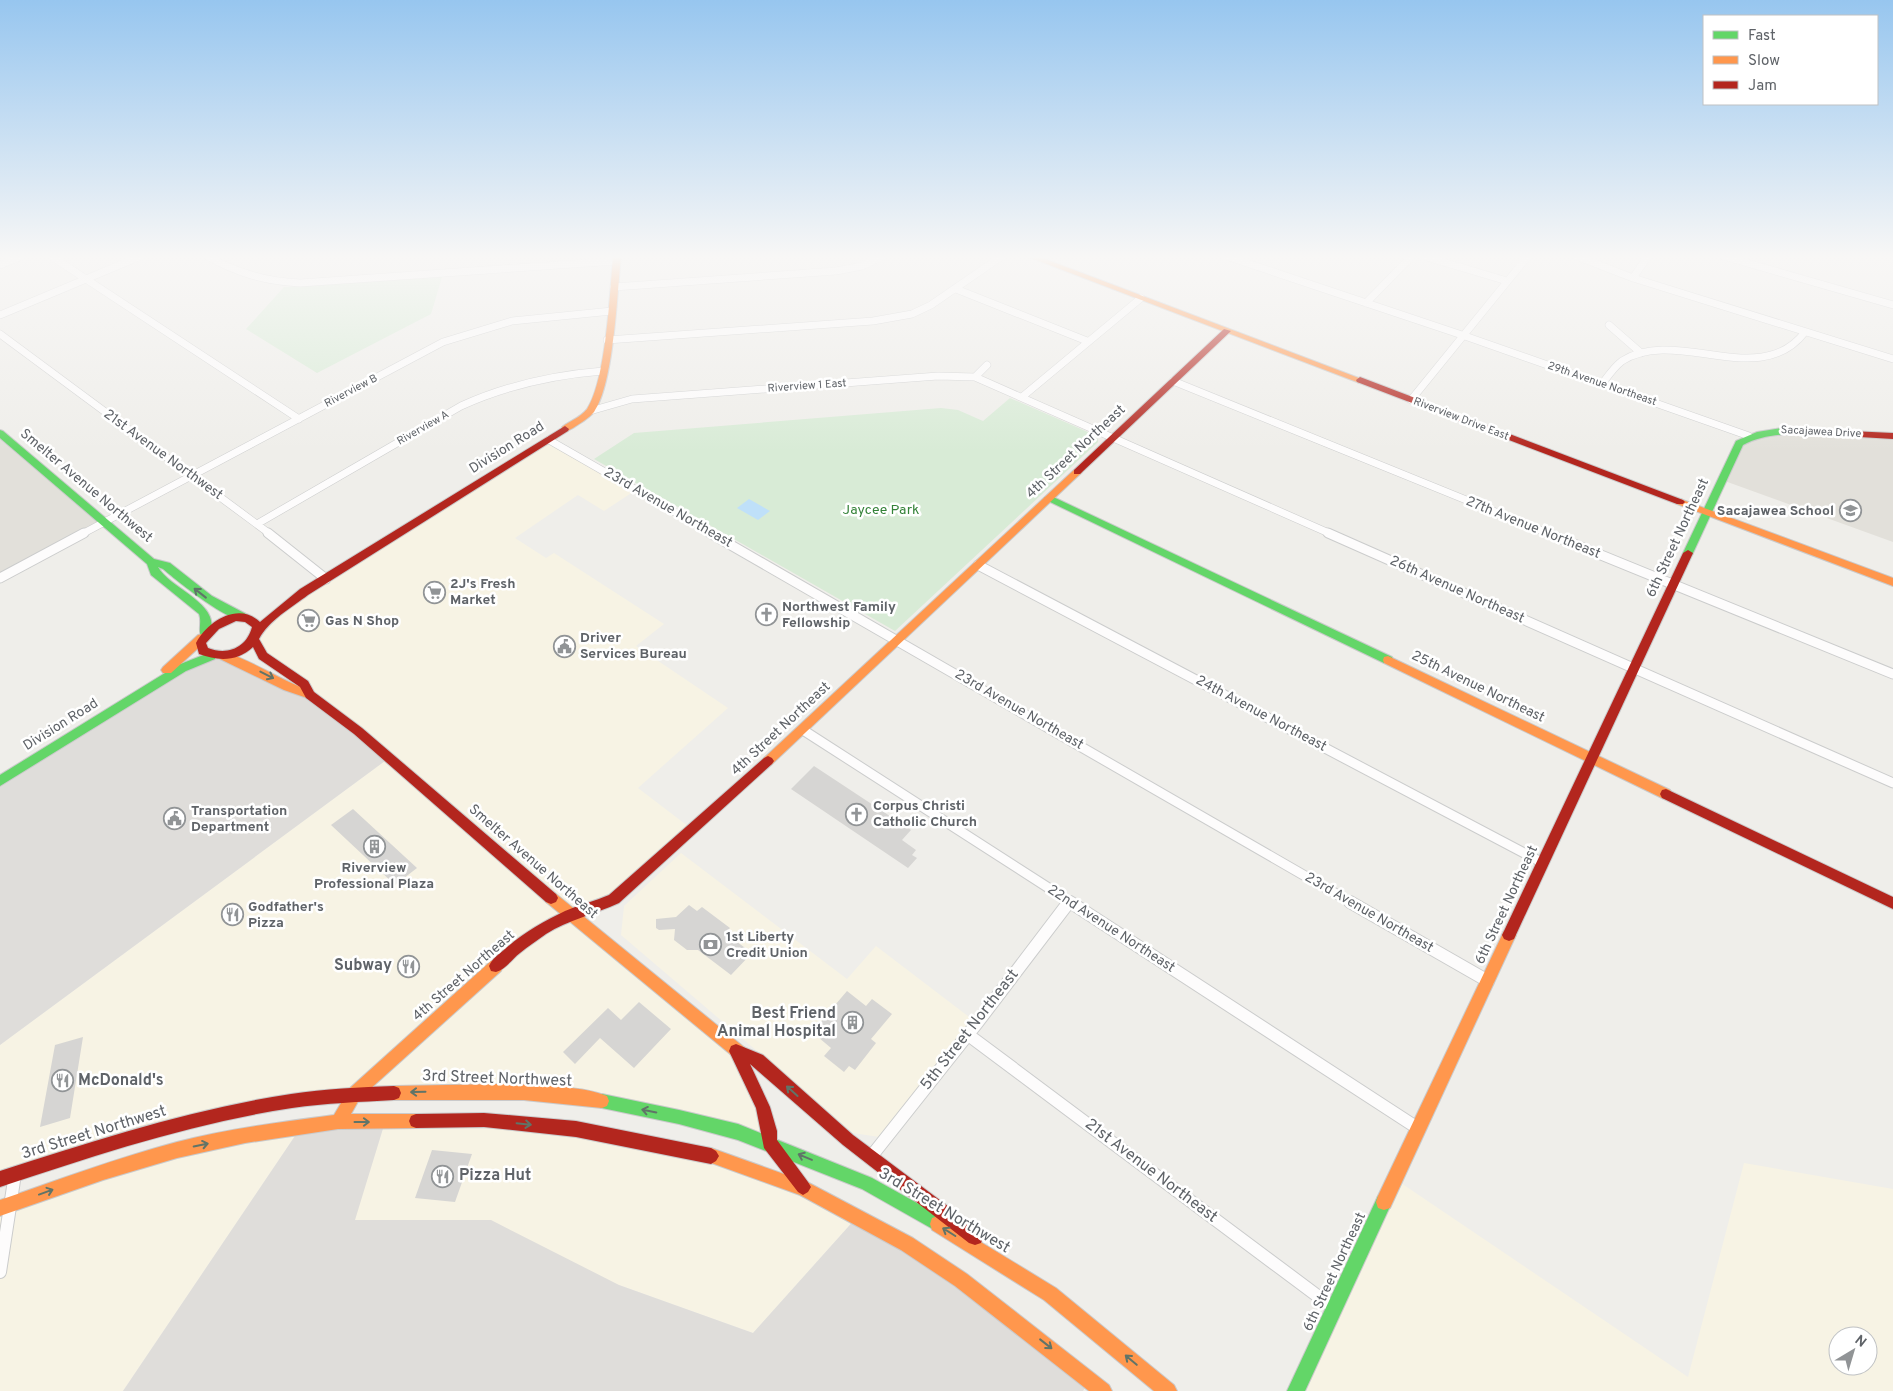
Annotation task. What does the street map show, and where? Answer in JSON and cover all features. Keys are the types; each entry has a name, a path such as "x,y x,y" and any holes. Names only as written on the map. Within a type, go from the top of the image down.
{"main road":[{"path":"590,411 597,401 611,321"},
{"name":"Riverview Drive East","path":"1201,321 1893,582"},
{"name":"4th Street Northeast","path":"338,1122 354,1093 516,948 570,915 592,909 614,898 629,887 803,730 1227,331"},
{"name":"Division Road","path":"224,656 244,648 276,613 304,592 549,440 590,411"},
{"name":"Sacajawea Drive","path":"1749,436 1765,431 1799,430 1893,436"},
{"name":"Smelter Avenue Northwest","path":"0,433 152,562 166,566 208,599 245,617"},
{"name":"6th Street Northeast","path":"1296,1391 1739,443 1749,436"},
{"name":"25th Avenue Northeast","path":"1049,498 1893,903"},
{"name":"Smelter Avenue Northwest","path":"152,562 155,572 203,612 207,621 201,647 203,651 211,656"},
{"name":"Division Road","path":"112,711 120,702 172,666 222,622 269,610 304,592"},
{"name":"Smelter Avenue Northeast","path":"245,617 256,622 256,635 263,656 304,684 310,695"},
{"path":"211,656 224,656"},
{"name":"Division Road","path":"0,781 182,668 211,656"},
{"name":"Smelter Avenue Northeast","path":"224,656 243,662 297,692 310,695 358,731 570,915 736,1051 758,1060 870,1158 1050,1294 1168,1391"},
{"name":"Smelter Avenue Northeast","path":"736,1051 762,1102 770,1127 769,1143"},
{"name":"3rd Street Northwest","path":"0,1179 108,1143 199,1119 292,1099 354,1093 478,1092 525,1093 585,1098 679,1117 738,1132 867,1183 903,1203 1050,1294"},
{"path":"5,1207 103,1172 177,1150 245,1135 338,1122 484,1120 576,1129 713,1156 804,1188 907,1244 961,1280 1104,1391"},
{"path":"769,1143 804,1188"}],"street":[{"path":"149,321 299,419"},
{"name":"Riverview B","path":"0,578 443,342 484,328 520,321"},
{"path":"608,340 873,321"},
{"path":"1036,321 1087,341"},
{"path":"1022,397 1112,321"},
{"name":"29th Avenue Northeast","path":"1420,321 1749,436"},
{"path":"1410,400 1474,321"},
{"path":"1770,321 1893,359"},
{"path":"1609,325 1641,353"},
{"path":"1602,384 1616,366 1641,353 1663,351 1753,357 1782,352 1794,345 1805,332"},
{"name":"21st Avenue Northwest","path":"0,334 257,524 326,578"},
{"path":"975,378 987,365"},
{"name":"Riverview A","path":"257,524 461,406 486,394 539,378 603,371"},
{"name":"Riverview 1 East","path":"590,411 632,399 938,376 975,378 1022,397"},
{"name":"27th Avenue Northeast","path":"1173,381 1893,674"},
{"name":"26th Avenue Northeast","path":"1022,397 1893,783"},
{"name":"23rd Avenue Northeast","path":"549,440 1488,982"},
{"name":"24th Avenue Northeast","path":"978,565 1543,863"},
{"name":"22nd Avenue Northeast","path":"803,730 1419,1129"},
{"name":"5th Street Northeast","path":"870,1158 968,1034 1069,901"},
{"name":"21st Avenue Northeast","path":"968,1034 1335,1309"},
{"path":"0,1272 5,1207 15,1174"}],"shaded area":[{"name":"Sacajawea School","path":"1765,431 1893,437 1893,542 1722,480 1739,443"},
{"path":"0,433 106,521 0,578"},
{"path":"549,440 636,490 604,511 578,495 515,538 546,558 554,553 664,624 636,646 728,708 638,788 693,830 629,887 571,915 736,1051 769,1143 585,1098 292,1099 0,1179 0,1045 389,758 276,666 254,640 276,613"},
{"path":"224,656 297,692 389,758 0,1045 0,781 165,678"},
{"path":"681,853 847,979 876,946 977,1023 886,1138 853,1133 621,935 624,906"},
{"path":"484,1120 713,1156 857,1217 753,1333 619,1285 354,1220 385,1122"},
{"path":"385,1122 355,1220 491,1220 619,1285 753,1333 857,1217 1090,1379 1083,1391 123,1391 301,1127"},
{"path":"301,1127 123,1391 0,1391 0,1208 111,1170"},
{"path":"1744,1163 1893,1189 1893,1391 1296,1391 1395,1179 1688,1377"}],"green space":[{"path":"253,321 418,321 317,373 246,329"},
{"name":"Jaycee Park","path":"1010,398 1097,436 1098,442 895,631 594,459 634,433 941,408 958,410 983,421"}],"water":[{"path":"749,499 770,511 758,520 737,508"}],"building":[{"name":"Corpus Christi Catholic Church","path":"814,766 911,830 902,840 916,850 912,855 917,858 908,868 791,789"},
{"name":"Riverview Professional Plaza","path":"353,809 417,868 395,885 331,825"},
{"name":"1st Liberty Credit Union","path":"689,905 697,911 702,907 730,928 725,933 752,953 731,975 698,950 687,950 674,940 675,929 659,930 656,928 656,919 676,917"},
{"name":"Best Friend Animal Hospital","path":"847,991 866,1006 872,999 892,1014 871,1039 876,1043 855,1070 849,1066 844,1072 824,1056 831,1048 812,1032"},
{"path":"639,1002 671,1029 634,1068 600,1038 575,1064 563,1052 608,1008 621,1020"},
{"name":"McDonald's","path":"83,1037 70,1118 40,1127 55,1045"},
{"name":"Pizza Hut","path":"432,1150 472,1154 455,1202 415,1198"}],"traffic: fast":[{"path":"1688,553 1739,443 1760,434 1771,432 1829,433"},
{"path":"0,433 151,562 166,566 208,599 242,617"},
{"path":"1049,498 1388,660"},
{"path":"151,562 155,572 203,612 207,621 205,633"},
{"path":"0,781 182,668 211,656"},
{"path":"602,1101 679,1117 738,1132 867,1183 938,1224"},
{"path":"1296,1391 1384,1202"}],"traffic: slow":[{"path":"565,429 588,414 596,400 601,383 611,321"},
{"path":"1203,321 1360,380"},
{"path":"768,761 1077,472"},
{"path":"1680,502 1893,582"},
{"path":"167,670 202,638"},
{"path":"224,656 299,692 310,695"},
{"path":"1388,660 1666,794"},
{"path":"551,898 740,1053"},
{"path":"1384,1202 1509,935"},
{"path":"338,1122 355,1093 496,966"},
{"path":"394,1093 524,1092 602,1101"},
{"path":"0,1208 103,1172 177,1150 245,1135 338,1122 416,1121"},
{"path":"711,1156 804,1188 907,1244 961,1280 1103,1391"},
{"path":"938,1224 1050,1294 1168,1391"}],"traffic: jam":[{"path":"1077,472 1227,331"},
{"path":"1360,380 1680,502"},
{"path":"258,630 276,613 304,592 565,429"},
{"path":"1829,433 1893,436"},
{"path":"1509,935 1688,553"},
{"path":"235,617 248,618 258,626 256,635 251,642 245,648 229,655 212,654 203,651 201,643 207,633 219,623 235,617"},
{"path":"254,640 263,656 304,684 310,695 358,731 551,898"},
{"path":"496,966 516,948 543,929 570,915 592,909 614,899 768,761"},
{"path":"1666,794 1893,903"},
{"path":"736,1051 763,1107 769,1131 769,1143 803,1187"},
{"path":"740,1053 758,1060 848,1140 975,1237"},
{"path":"0,1179 145,1133 243,1109 343,1095 394,1093"},
{"path":"416,1121 484,1120 576,1129 711,1156"}],"place":[{"name":"Sacajawea School","path":"1850,511"},
{"name":"2J's Fresh Market","path":"434,592"},
{"name":"Northwest Family Fellowship","path":"766,615"},
{"name":"Gas N Shop","path":"309,621"},
{"name":"Driver Services Bureau","path":"564,646"},
{"name":"Corpus Christi Catholic Church","path":"857,814"},
{"name":"Transportation Department","path":"175,819"},
{"name":"Riverview Professional Plaza","path":"374,846"},
{"name":"Godfather's Pizza","path":"232,915"},
{"name":"1st Liberty Credit Union","path":"710,945"},
{"name":"Subway","path":"408,966"},
{"name":"Best Friend Animal Hospital","path":"852,1023"},
{"name":"McDonald's","path":"62,1081"},
{"name":"Pizza Hut","path":"443,1176"}]}
